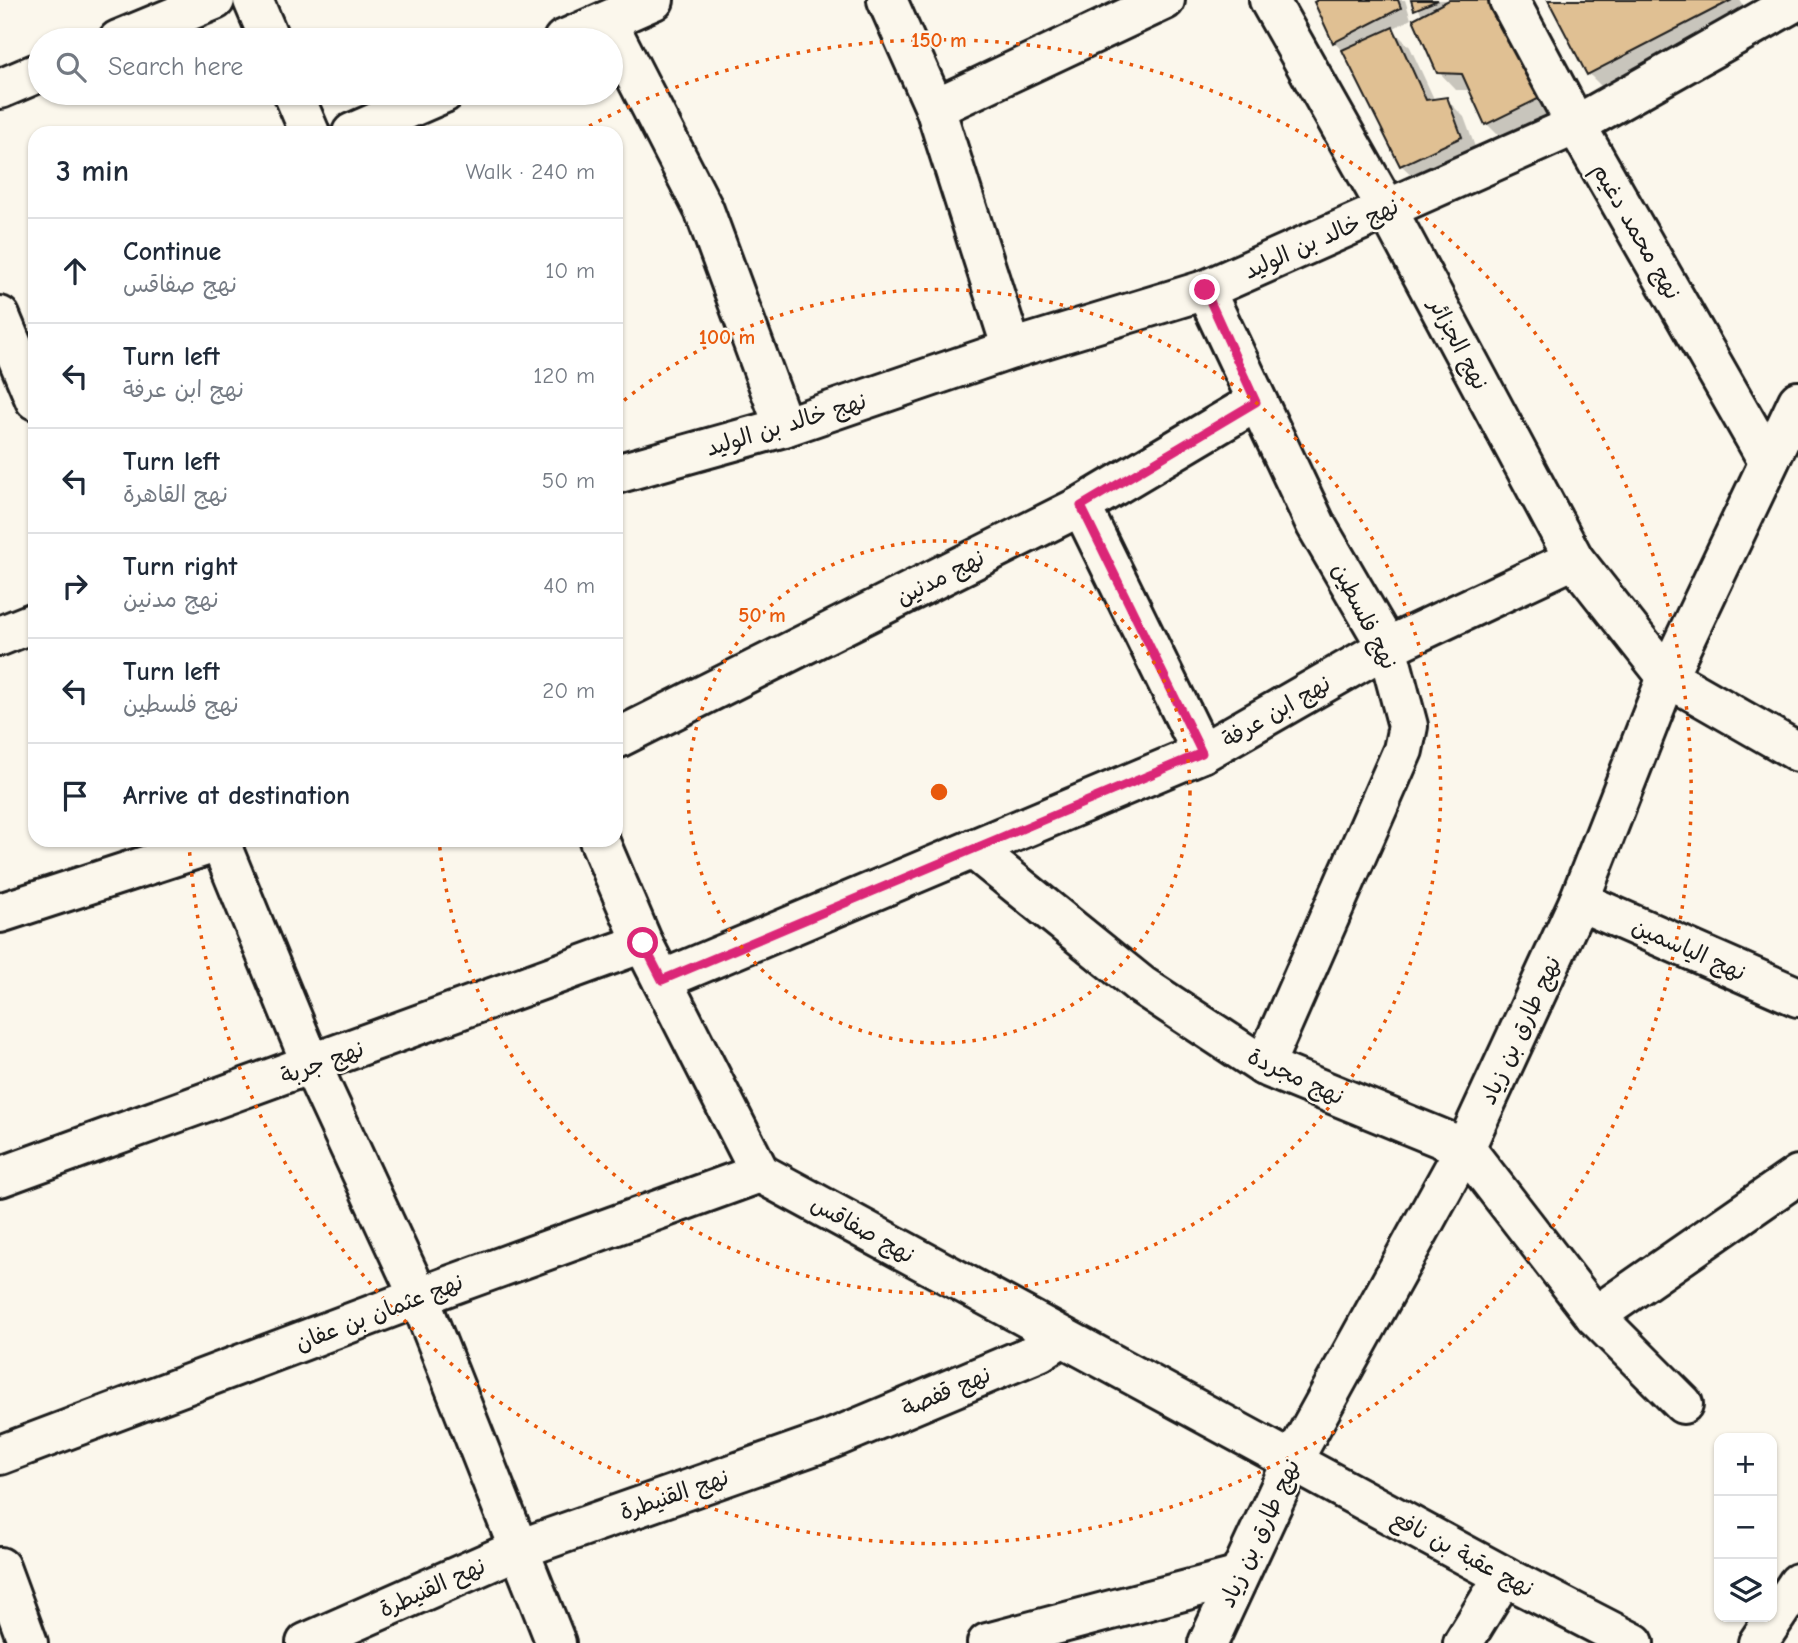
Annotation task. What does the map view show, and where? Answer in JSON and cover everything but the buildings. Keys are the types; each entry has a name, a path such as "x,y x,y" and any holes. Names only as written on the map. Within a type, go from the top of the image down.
{"street":[{"path":"147,28 215,0"},
{"path":"253,0 265,28"},
{"path":"591,28 654,0"},
{"path":"887,0 935,108 1012,349"},
{"path":"935,108 1165,0"},
{"name":"نهج الجزائر","path":"1269,0 1387,209 1574,559 1667,677"},
{"name":"نهج محمد دغيم","path":"1509,0 1576,125 1768,461"},
{"name":"نهج خالد بن الوليد","path":"623,472 784,427 1012,349 1205,290 1576,125 1798,0"},
{"path":"607,21 611,28"},
{"path":"623,52 704,210 784,427"},
{"path":"0,89 28,77"},
{"path":"298,105 307,126"},
{"path":"368,126 416,105"},
{"name":"نهج فلسطين","path":"1205,290 1316,525 1387,647 1408,726 1403,750 1264,1066"},
{"path":"0,316 28,382"},
{"name":"نهج طارق بن زياد","path":"1208,1643 1236,1577 1293,1460 1465,1148 1579,901 1667,677 1798,401"},
{"name":"نهج مدنين","path":"623,735 1081,506 1256,402"},
{"path":"1081,506 1202,753"},
{"name":"نهج ابن عرفة","path":"662,980 1202,753 1387,647 1574,559"},
{"path":"0,636 28,625"},
{"path":"1667,677 1798,752"},
{"path":"0,913 203,847"},
{"path":"223,847 312,1066 419,1297 556,1643"},
{"path":"602,847 643,943 760,1174"},
{"name":"نهج مجردة","path":"973,849 1141,985 1264,1066 1465,1148"},
{"name":"نهج الياسمين","path":"1579,901 1798,997"},
{"name":"نهج جربة","path":"0,1177 312,1066 643,943"},
{"path":"1465,1148 1595,1316 1683,1404"},
{"name":"نهج عثمان بن عفان","path":"0,1455 419,1297 760,1174"},
{"name":"نهج صفاقس","path":"760,1174 1293,1460"},
{"path":"1595,1316 1798,1175"},
{"name":"نهج قفصة","path":"829,1440 1040,1352 1062,1337"},
{"name":"نهج القنيطرة","path":"519,1549 829,1440"},
{"name":"نهج عقبة بن نافع","path":"1293,1460 1504,1576 1634,1643"},
{"name":"نهح القنيطرة","path":"306,1643 519,1549"},
{"path":"0,1567 28,1643"},
{"path":"1463,1643 1504,1576"},
{"path":"987,1643 1236,1577"},
{"path":"1758,1643 1798,1583"}],"route":[{"path":"643,943 662,980 1202,753 1081,506 1256,402 1205,290"}]}
